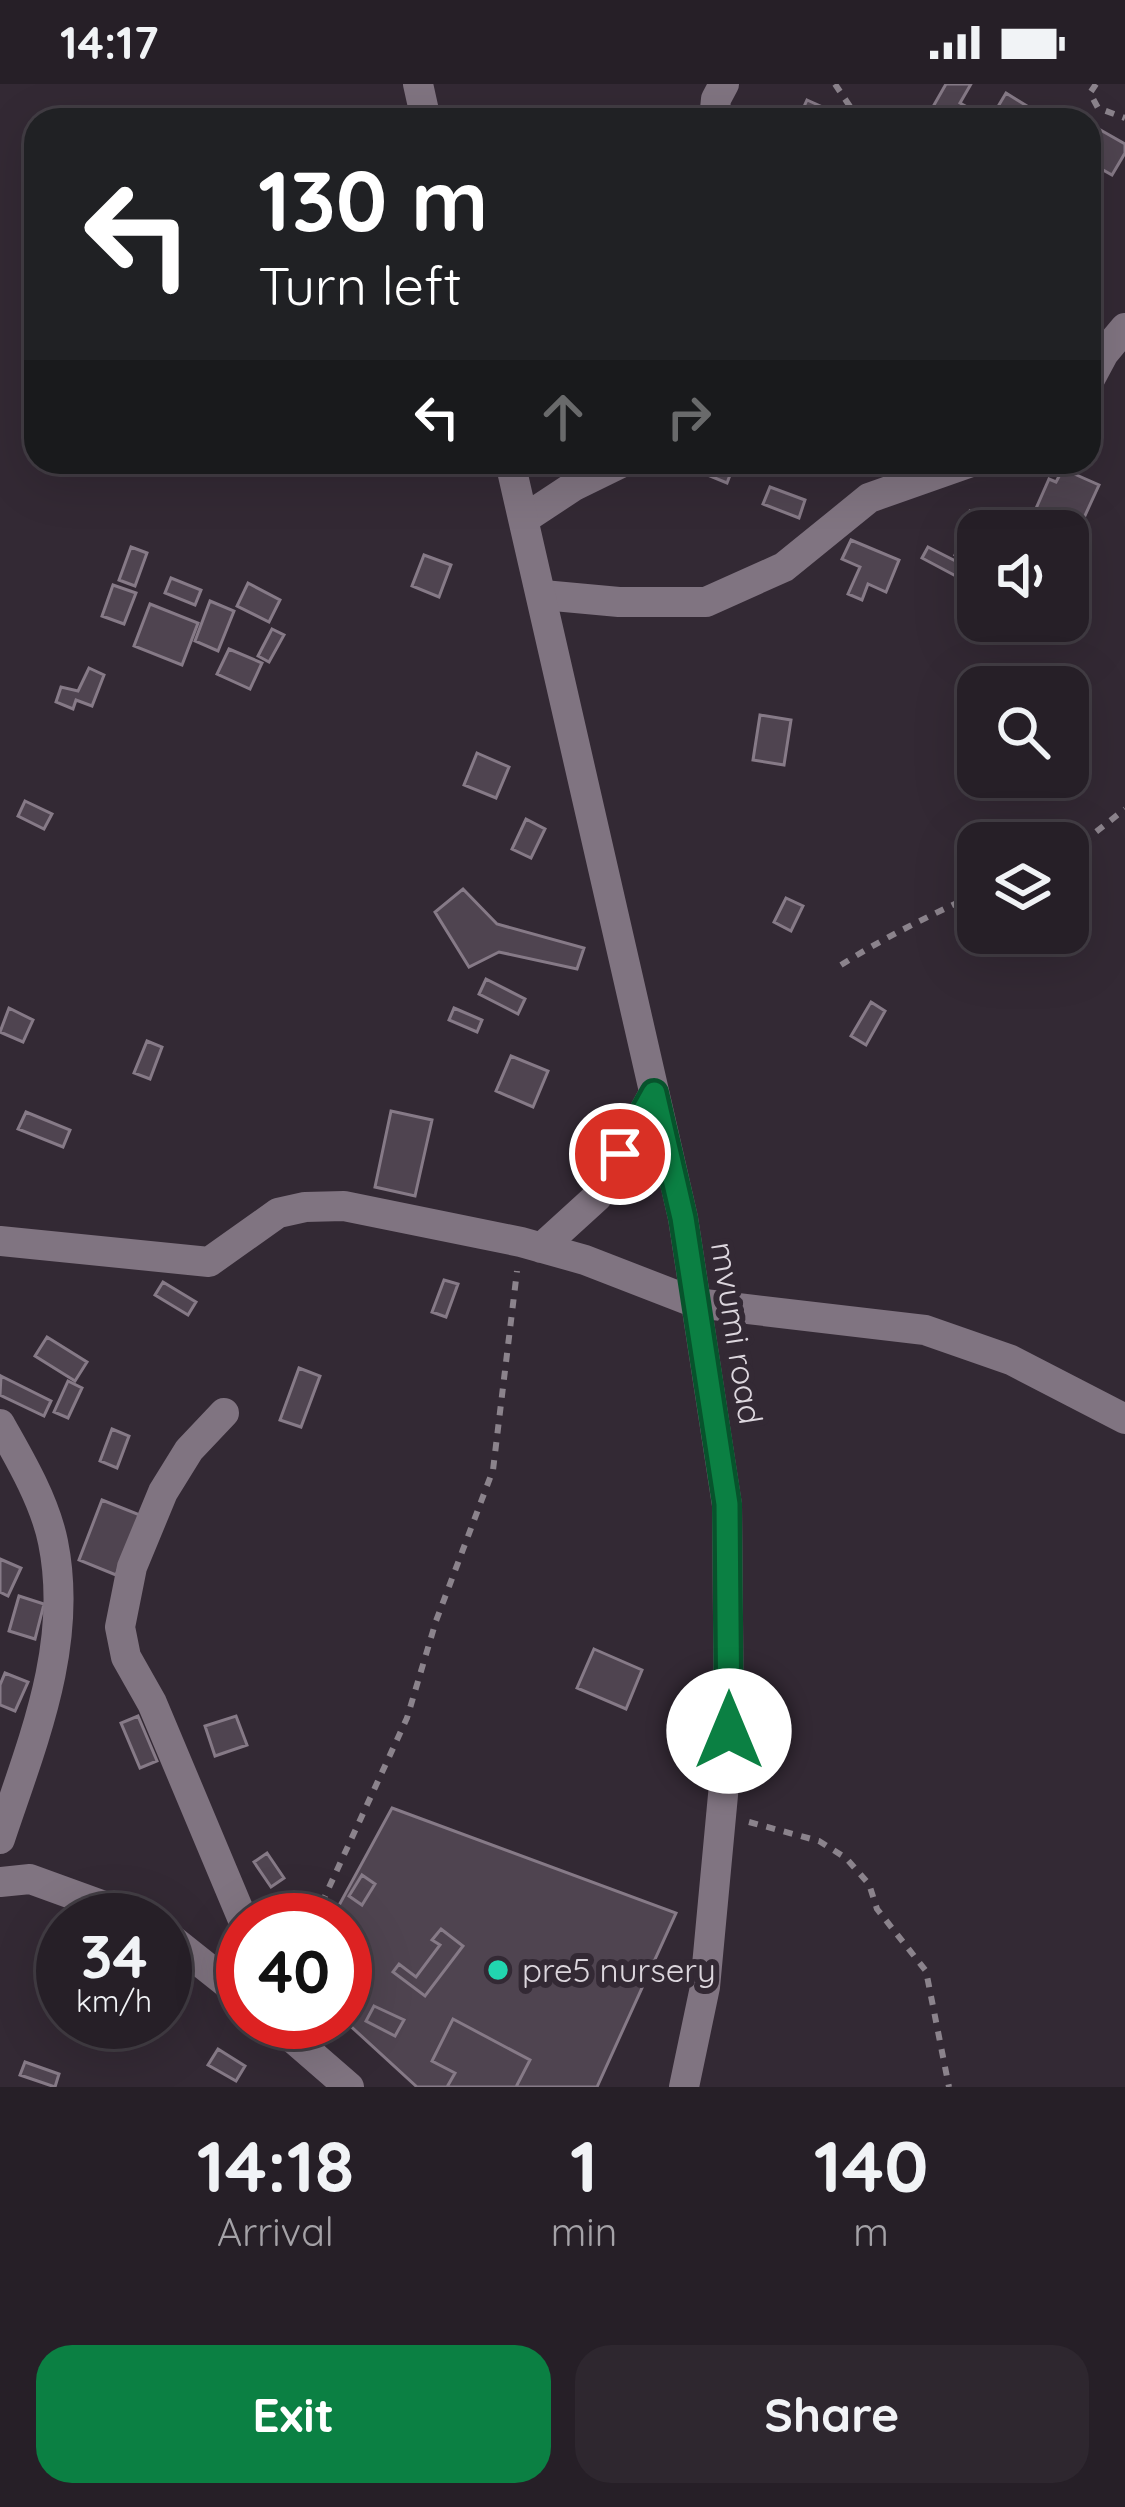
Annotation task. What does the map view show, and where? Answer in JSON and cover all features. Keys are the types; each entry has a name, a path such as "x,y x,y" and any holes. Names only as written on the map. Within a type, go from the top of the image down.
{"street":[{"path":"1101,359 1125,328"},
{"name":"mvumi road","path":"513,474 683,1218 727,1504 729,1731 704,1987 684,2087"},
{"path":"524,519 598,474"},
{"path":"543,596 706,602 784,567 869,499 938,474"},
{"path":"531,1245 597,1197 654,1093"},
{"path":"0,1241 209,1262 278,1213 344,1206 585,1260 696,1304 925,1330 1011,1360 1125,1419"},
{"path":"224,1413 189,1450 163,1492 132,1567 120,1627 126,1657 152,1703 232,1893"},
{"path":"0,1424 48,1522 54,1545 58,1636 51,1683 0,1839"},
{"path":"0,1882 30,1879 69,1893"},
{"path":"192,1955 216,1975"},
{"path":"312,2049 349,2087"}],"path":[{"path":"1089,837 1125,809"},
{"path":"841,964 893,932 957,904"},
{"path":"326,1893 407,1718 436,1622 494,1470 531,1245"},
{"path":"722,1816 819,1841 846,1858 869,1884 877,1910 926,1971 949,2087"}],"building":[{"path":"946,84 971,84 960,103 969,108 932,108"},
{"path":"1006,93 1027,106 1026,108 997,108"},
{"path":"1101,130 1125,144 1112,175 1101,169"},
{"path":"705,474 730,474 727,483"},
{"path":"1060,474 1074,474 1099,485 1088,510 1035,510 1049,479 1056,482"},
{"path":"770,487 805,500 799,518 763,504"},
{"path":"851,540 899,560 886,592 868,584 862,600 848,594 860,567 842,559"},
{"path":"131,547 147,553 135,586 119,580"},
{"path":"928,547 957,562 957,577 922,558"},
{"path":"424,555 451,565 439,597 412,586"},
{"path":"171,578 201,590 195,605 165,593"},
{"path":"248,583 280,600 269,622 237,606"},
{"path":"113,585 136,593 124,624 102,616"},
{"path":"210,601 234,611 218,651 195,641"},
{"path":"150,604 198,623 182,665 134,646"},
{"path":"272,629 284,635 269,662 258,656"},
{"path":"229,649 262,663 250,689 217,674"},
{"path":"89,668 104,675 92,706 76,700 73,709 56,702 61,687 78,691"},
{"path":"760,715 791,720 784,765 753,760"},
{"path":"477,753 509,767 496,798 464,785"},
{"path":"25,801 52,814 44,829 18,816"},
{"path":"526,819 545,829 531,858 512,849"},
{"path":"463,889 497,924 584,948 577,969 499,952 469,967 435,912"},
{"path":"786,898 803,906 791,931 774,922"},
{"path":"486,979 525,999 518,1014 479,994"},
{"path":"871,1002 885,1011 866,1045 851,1036"},
{"path":"9,1008 33,1020 23,1042 0,1032"},
{"path":"454,1008 482,1020 477,1032 449,1020"},
{"path":"147,1041 162,1047 150,1079 134,1073"},
{"path":"511,1056 548,1071 533,1107 496,1091"},
{"path":"391,1111 432,1120 415,1196 375,1187"},
{"path":"26,1112 70,1130 63,1147 18,1129"},
{"path":"444,1280 458,1284 446,1317 432,1312"},
{"path":"163,1282 196,1302 188,1315 155,1295"},
{"path":"47,1337 87,1362 75,1381 35,1356"},
{"path":"299,1368 320,1376 301,1427 280,1420"},
{"path":"1,1376 51,1401 44,1416 0,1395"},
{"path":"68,1381 82,1388 68,1418 54,1412"},
{"path":"112,1429 129,1436 117,1468 100,1461"},
{"path":"102,1500 140,1515 116,1575 79,1560"},
{"path":"0,1559 21,1568 8,1596 0,1592"},
{"path":"19,1596 44,1604 35,1639 9,1631"},
{"path":"594,1649 642,1670 626,1709 577,1688"},
{"path":"5,1673 28,1682 15,1711 0,1705"},
{"path":"138,1716 157,1761 140,1768 121,1723"},
{"path":"236,1716 247,1745 215,1756 205,1726"},
{"name":"pre5 nursery","path":"392,1808 676,1913 597,2087 417,2087 372,2046 372,1893 346,1893"},
{"path":"267,1853 284,1878 271,1887 254,1862"},
{"path":"362,1875 375,1884 369,1893 351,1893"},
{"path":"441,1929 463,1946 425,1996 393,1972 399,1964 416,1977 440,1945 432,1940"},
{"path":"374,2006 404,2020 395,2036 372,2024"},
{"path":"453,2019 530,2060 516,2087 447,2087 455,2073 432,2061"},
{"path":"218,2049 245,2066 236,2081 208,2065"},
{"path":"25,2062 59,2074 55,2087 20,2075"}],"place":[{"name":"pre5 nursery","path":"498,1970"}],"route":[{"path":"620,1154 654,1093 683,1218 727,1504 729,1731"}]}
